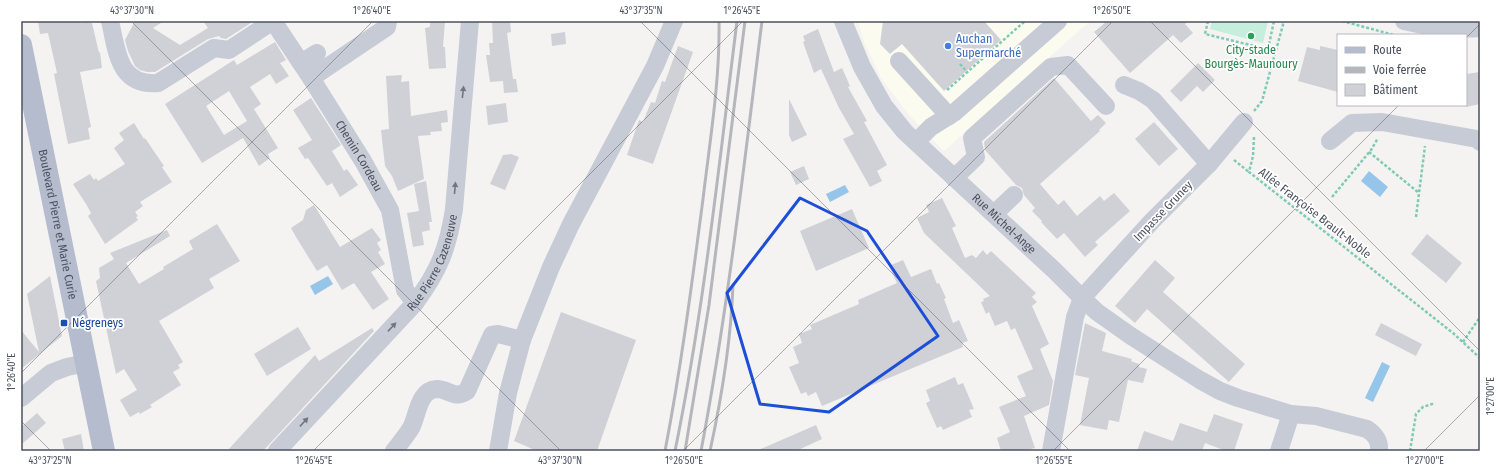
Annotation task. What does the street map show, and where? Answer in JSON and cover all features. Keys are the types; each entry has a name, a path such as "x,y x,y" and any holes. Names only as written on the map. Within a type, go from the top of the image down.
{"main road":[{"name":"Boulevard Pierre et Marie Curie","path":"21,45 104,451"}],"street":[{"path":"110,21 119,57 124,69 135,80 150,84 158,83 214,48 229,50 273,21"},
{"name":"Chemin Cordeau","path":"273,21 363,161 390,210 405,290 415,303"},
{"path":"306,71 386,27 388,21"},
{"name":"Rue Pierre Cazeneuve","path":"277,451 415,303 429,283 440,262 451,228 470,21"},
{"path":"498,451 508,393 522,340 551,267 570,224 655,66 674,21"},
{"name":"Rue Michel-Ange","path":"843,21 862,67 884,106 905,132 1056,271 1097,312 1131,336 1200,380 1238,398 1291,414 1316,416 1367,429 1374,434 1380,443 1379,451"},
{"path":"916,142 931,127 955,112 1058,21"},
{"path":"1404,21 1414,24 1480,28"},
{"path":"306,71 317,53"},
{"path":"899,61 949,116"},
{"path":"954,178 976,156 972,138 1051,67 1068,65 1106,106"},
{"path":"1124,85 1139,91 1153,100 1209,164"},
{"name":"Impasse Gruney","path":"1082,298 1152,221 1209,164 1244,122"},
{"path":"1330,141 1352,123 1382,122 1477,139 1480,142"},
{"path":"994,214 1014,195"},
{"path":"1051,451 1075,317 1082,298"},
{"path":"394,451 411,427 420,401 429,392 439,389 460,394 467,391 492,335 498,334 522,340"},
{"path":"21,398 51,373 67,367 86,363"},
{"path":"1279,451 1291,414"}],"path":[{"path":"935,100 1025,21"},
{"path":"1208,21 1205,34 1275,51"},
{"path":"1268,49 1274,21"},
{"path":"1244,122 1262,101 1284,21"},
{"path":"1342,21 1390,34"},
{"name":"Allée Françoise Brault-Noble","path":"1244,122 1254,137 1253,156 1249,172 1480,358"},
{"path":"1332,197 1369,152 1378,138 1382,122"},
{"path":"1416,217 1427,130"},
{"path":"1369,152 1419,193"},
{"path":"1462,342 1480,317"},
{"path":"1410,451 1416,414 1423,407 1435,403"}],"highlighted area":[{"path":"800,198 867,231 938,336 829,412 760,404 727,293"}],"shaded area":[{"path":"858,21 1090,21 944,151 910,116 881,78 864,42"}],"green space":[{"name":"City-stade Bourgès-Maunoury","path":"1212,21 1268,21 1263,43 1210,29"}],"water":[{"path":"1369,171 1388,187 1380,197 1361,181"},
{"path":"845,185 849,192 830,202 826,194"},
{"path":"328,276 333,284 315,295 310,286"},
{"path":"1382,362 1390,366 1373,402 1365,398"}],"building":[{"path":"38,21 79,21 80,23 89,21 92,23 99,53 100,52 102,68 80,72 91,127 88,128 90,139 68,144 54,74 57,73 48,33 40,34"},
{"path":"135,21 164,21 153,28 180,45 208,28 203,21 254,21 226,39 219,36 208,39 155,72 147,72 140,70 135,66 125,40"},
{"path":"430,21 445,21 443,47 445,47 446,68 429,69 425,28 430,27"},
{"path":"492,21 510,21 511,32 507,33 513,79 516,79 518,92 504,93 503,81 490,82 486,55 490,55 489,43 493,43"},
{"path":"883,21 984,21 1001,40 944,91 902,44 890,54 880,44"},
{"path":"1107,21 1189,21 1185,24 1193,33 1181,43 1173,35 1130,73 1094,32"},
{"path":"818,29 834,72 842,68 850,86 848,87 867,121 864,122 887,165 877,171 882,181 870,187 843,139 854,134 839,108 821,69 814,73 803,42 805,41 803,36"},
{"path":"565,32 566,44 552,46 551,34"},
{"path":"275,42 286,60 280,63 289,76 276,84 270,74 250,87 261,104 254,109 278,148 268,154 270,158 259,166 243,138 202,163 165,104 234,60 237,65","holes":["229,91 247,121 224,135 206,106"]},
{"path":"678,46 693,52 653,164 627,155 639,120 643,122 651,102 655,103 662,81 665,82"},
{"path":"1320,46 1337,50 1337,92 1298,81 1307,47 1320,50"},
{"path":"1198,63 1215,80 1203,92 1197,86 1181,102 1170,91"},
{"path":"1480,72 1480,104 1466,107 1467,106 1467,74"},
{"path":"402,75 401,82 409,81 411,116 447,110 448,122 441,123 442,131 430,132 431,135 418,136 424,179 398,191 392,176 385,166 381,130 389,129 386,76"},
{"path":"1054,78 1091,121 1098,115 1106,123 1099,130 1100,131 1040,184 1058,205 1064,200 1077,216 1100,196 1104,201 1114,193 1130,211 1095,242 1098,245 1085,257 1064,233 1057,239 1041,222 1042,221 1032,211 1035,208 1024,195 1022,188 1016,185 985,150 984,142"},
{"path":"311,98 341,145 332,151 344,171 347,169 358,185 340,197 332,183 327,186 308,158 305,159 298,148 312,140 293,110"},
{"path":"789,99 807,135 792,142 789,135"},
{"path":"506,103 508,122 488,125 486,106"},
{"path":"1154,122 1178,149 1159,166 1135,139"},
{"path":"134,123 164,166 162,167 172,182 140,202 143,206 135,212 138,216 136,217 138,220 105,244 88,216 91,213 73,184 90,174 94,180 96,178 98,181 125,164 114,148 124,140 119,133"},
{"path":"511,154 519,157 505,190 490,184 503,155"},
{"path":"804,166 809,179 796,185 790,172"},
{"path":"426,181 432,222 429,222 430,230 422,232 424,245 413,247 407,213 419,211 414,184"},
{"path":"942,198 956,226 952,228 965,258 972,255 976,258 983,250 987,255 991,251 1036,293 1032,297 1037,302 1032,306 1049,344 1040,349 1053,381 1049,405 1024,416 1035,448 1024,451 1001,451 997,438 1010,432 999,407 1026,396 1017,376 1033,369 1015,328 1011,330 1007,321 995,326 989,312 986,314 981,302 984,301 983,299 990,296 924,233 917,218 929,212 926,205"},
{"path":"314,205 340,247 372,228 381,240 377,243 381,250 378,252 385,264 371,272 389,299 373,310 354,283 342,290 327,265 317,271 296,237 291,228 303,220 306,210"},
{"path":"852,209 869,248 816,271 800,231"},
{"path":"217,224 240,261 209,279 214,288 159,321 183,362 178,365 180,368 173,372 181,385 150,405 152,407 140,414 139,412 130,417 120,400 137,390 124,369 116,374 96,281 100,278 99,268 114,259 110,253 167,230 170,236 126,263 139,284 164,269 163,267 193,249 189,241"},
{"path":"1427,234 1462,263 1446,283 1411,254"},
{"path":"903,260 911,277 931,269 937,284 939,283 946,298 944,299 953,323 959,320 968,341 962,343 963,347 822,406 816,392 808,396 806,392 801,394 789,367 799,363 793,347 802,343 799,334 812,329 810,325 859,304 858,300 897,283 889,266"},
{"path":"1155,260 1175,278 1163,292 1245,364 1229,382 1147,309 1135,323 1115,306"},
{"path":"50,276 62,336 21,369 21,330 39,352 27,294"},
{"path":"561,312 636,340 597,451 537,451 514,441"},
{"path":"1085,323 1106,333 1102,351 1132,359 1131,361 1139,364 1139,367 1147,369 1143,383 1128,380 1119,422 1109,420 1107,430 1080,425 1089,378 1075,375"},
{"path":"1381,323 1422,344 1416,356 1375,335"},
{"path":"298,327 311,349 267,376 254,354"},
{"path":"372,328 374,331 263,451 227,451 315,355 319,361"},
{"path":"955,377 958,385 963,383 974,409 969,410 972,417 943,430 941,426 937,428 926,403 930,401 926,390"},
{"path":"37,413 46,423 21,445 21,427"},
{"path":"1214,414 1243,424 1234,451 1226,451 1205,443 1202,451 1137,451 1144,431 1173,441 1180,423 1207,432"},
{"path":"816,425 822,439 796,451 756,451"},
{"path":"81,434 84,451 65,451 62,439"}],"railway":[{"path":"665,451 686,325 699,231 716,88 719,21"},
{"path":"675,451 703,291 737,21"},
{"path":"685,451 709,305 745,21"},
{"path":"701,451 711,398 727,291 762,21"},
{"path":"710,451 725,368 733,285"}],"place":[{"name":"City-stade Bourgès-Maunoury","path":"1251,36"},
{"name":"Auchan Supermarché","path":"948,46"},
{"name":"Négreneys","path":"64,323"}]}
